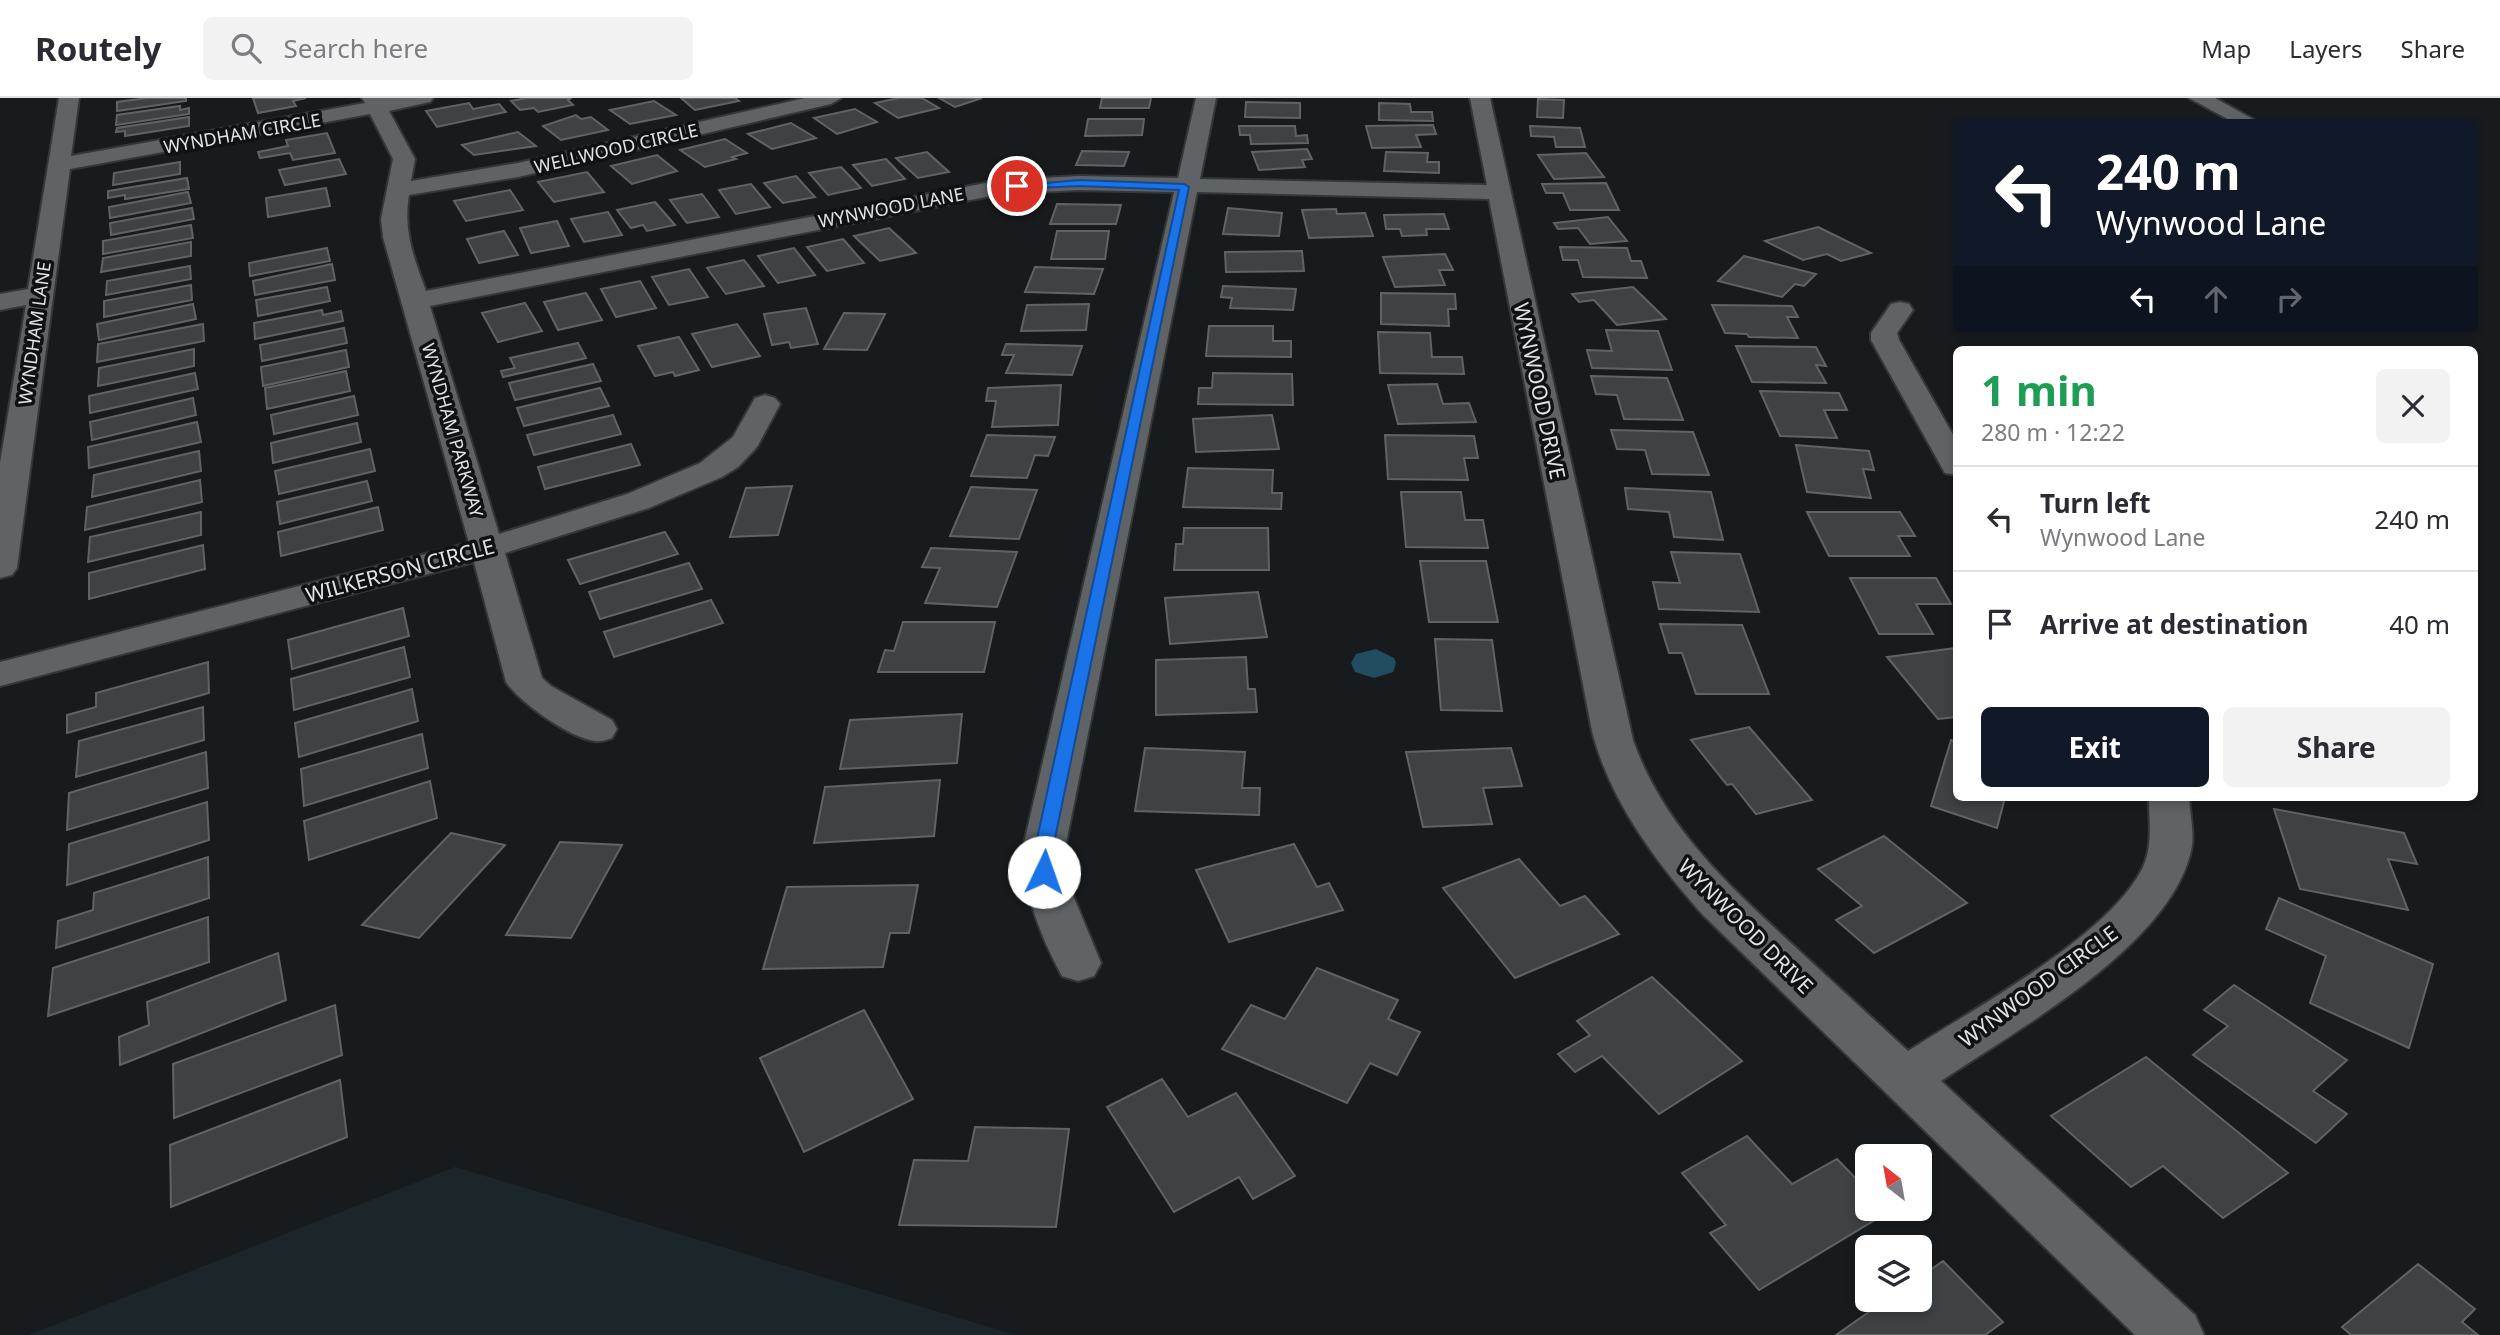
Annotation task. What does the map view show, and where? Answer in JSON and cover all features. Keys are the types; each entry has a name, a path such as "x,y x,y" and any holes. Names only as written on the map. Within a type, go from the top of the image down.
{"street":[{"name":"WYNDHAM LANE","path":"0,568 69,98"},
{"name":"WYNDHAM CIRCLE","path":"60,164 374,103 423,98"},
{"name":"WELLWOOD CIRCLE","path":"399,190 518,170 831,98"},
{"path":"1078,963 1054,912 1044,872 1044,848 1184,187 1206,98"},
{"name":"WYNWOOD DRIVE","path":"1480,98 1598,671 1616,747 1634,789 1682,864 1719,904 2175,1335"},
{"path":"2199,98 2242,119"},
{"name":"WYNDHAM PARKWAY","path":"374,103 404,159 393,219 395,237 416,301 525,682 538,695 598,729"},
{"name":"WYNWOOD LANE","path":"416,301 973,191 1079,183 1500,192"},
{"path":"0,302 39,295"},
{"path":"1900,310 1884,332 1885,340 1953,461"},
{"name":"WILKERSON CIRCLE","path":"0,674 486,548 638,501 711,470 746,441 765,404"},
{"name":"WYNWOOD CIRCLE","path":"1905,1079 2083,960 2131,919 2163,871 2171,844 2169,801"}],"shaded area":[{"path":"455,1167 1016,1335 29,1335"}],"water":[{"path":"1376,649 1394,658 1396,663 1393,672 1374,678 1355,672 1351,663 1356,654"}],"building":[{"path":"147,98 186,98 186,101 117,111 117,102"},
{"path":"253,98 306,98 293,101 296,106 258,113"},
{"path":"527,98 571,98 568,100 573,105 538,112 534,108 520,110 511,101"},
{"path":"681,98 735,98 739,101 695,110"},
{"path":"899,98 922,98 939,108 898,118 875,103"},
{"path":"939,98 982,98 955,107"},
{"path":"1102,98 1151,98 1149,108 1100,108"},
{"path":"1538,99 1564,100 1563,118 1537,117"},
{"path":"654,101 676,115 630,124 610,110"},
{"path":"1246,102 1300,103 1300,118 1245,117"},
{"path":"469,103 473,109 499,104 506,112 437,127 426,111"},
{"path":"1379,103 1410,104 1411,112 1432,112 1433,121 1379,120"},
{"path":"180,106 180,110 189,108 189,114 116,125 117,115"},
{"path":"855,109 877,122 837,134 814,118"},
{"path":"576,115 581,119 591,117 608,130 561,140 543,126"},
{"path":"189,117 189,126 125,136 125,131 116,132 117,128"},
{"path":"1088,119 1144,119 1142,135 1085,136"},
{"path":"791,123 816,138 772,149 748,134"},
{"path":"1433,125 1436,134 1416,135 1421,147 1372,148 1366,126"},
{"path":"1239,126 1295,126 1296,136 1307,135 1308,143 1251,144 1250,135 1240,135"},
{"path":"1530,126 1580,128 1585,147 1556,147 1554,137 1531,136"},
{"path":"518,132 536,146 474,155 462,145"},
{"path":"327,133 335,153 293,160 290,153 260,158 258,152 288,146 286,140"},
{"path":"725,139 747,153 732,157 736,159 705,167 680,150"},
{"path":"1307,149 1312,159 1302,160 1305,167 1259,170 1252,152"},
{"path":"1082,151 1129,152 1124,166 1076,165"},
{"path":"927,152 949,172 918,178 896,158"},
{"path":"1386,152 1428,153 1427,162 1439,162 1439,173 1384,171"},
{"path":"1586,153 1604,177 1554,179 1538,155"},
{"path":"657,155 677,171 632,184 611,166"},
{"path":"339,159 346,174 285,185 279,170"},
{"path":"886,159 905,179 872,186 853,165"},
{"path":"180,162 180,174 113,185 114,173"},
{"path":"841,167 861,188 828,195 809,173"},
{"path":"587,172 604,192 554,202 538,182"},
{"path":"796,176 815,197 783,203 764,183"},
{"path":"187,178 189,189 125,199 125,195 108,198 108,191"},
{"path":"1606,183 1619,210 1570,210 1563,193 1546,193 1542,184"},
{"path":"751,184 770,207 736,214 719,190"},
{"path":"326,188 330,206 268,217 266,198"},
{"path":"510,190 523,210 466,221 454,201"},
{"path":"188,192 191,203 110,218 109,207"},
{"path":"702,194 719,217 687,223 670,200"},
{"path":"655,202 675,225 647,231 643,225 631,228 617,210"},
{"path":"1057,204 1121,205 1116,224 1050,224"},
{"path":"192,208 194,219 111,235 110,223"},
{"path":"1228,208 1282,213 1279,236 1223,234"},
{"path":"1336,209 1337,214 1365,213 1373,236 1309,238 1302,210"},
{"path":"608,212 622,235 584,242 571,219"},
{"path":"1444,214 1449,229 1426,229 1427,235 1402,236 1400,229 1386,229 1384,215"},
{"path":"1608,217 1627,241 1590,244 1578,228 1558,229 1554,223"},
{"path":"557,221 569,246 531,253 520,228"},
{"path":"191,225 193,238 103,254 103,241"},
{"path":"1818,227 1871,253 1841,261 1827,254 1803,260 1765,241"},
{"path":"889,228 916,253 880,261 854,236"},
{"path":"504,231 518,255 479,263 467,239"},
{"path":"1057,231 1109,231 1105,259 1051,259"},
{"path":"843,239 864,263 827,271 807,247"},
{"path":"191,242 191,256 101,272 103,258"},
{"path":"1560,247 1627,248 1631,261 1641,261 1647,278 1583,277 1578,260 1563,260"},
{"path":"327,248 330,261 250,276 249,263"},
{"path":"794,248 815,275 778,283 758,256"},
{"path":"1302,251 1304,271 1226,272 1225,252"},
{"path":"1445,254 1453,270 1439,270 1445,285 1395,287 1383,257"},
{"path":"1744,256 1816,274 1804,286 1795,284 1782,297 1718,281"},
{"path":"744,260 764,286 726,294 707,268"},
{"path":"332,264 335,280 255,295 253,281"},
{"path":"190,266 191,279 106,295 107,281"},
{"path":"1035,267 1103,269 1094,294 1025,292"},
{"path":"689,269 708,297 669,305 652,277"},
{"path":"640,281 656,308 616,317 601,289"},
{"path":"191,285 192,300 104,317 104,301"},
{"path":"1223,286 1296,289 1293,310 1230,308 1232,298 1221,297"},
{"path":"327,287 330,301 258,316 256,300"},
{"path":"1633,287 1666,319 1617,325 1594,300 1579,302 1572,294"},
{"path":"586,293 602,320 558,330 544,302"},
{"path":"1381,293 1455,294 1456,309 1448,309 1449,326 1381,324"},
{"path":"525,303 542,331 498,342 482,313"},
{"path":"193,304 196,319 99,340 97,324"},
{"path":"1089,304 1086,330 1021,331 1027,305"},
{"path":"1712,305 1792,306 1798,317 1787,317 1798,338 1749,337 1747,334 1725,333"},
{"path":"806,308 818,344 791,348 789,342 772,345 764,314"},
{"path":"322,310 323,315 341,311 343,321 255,339 254,323"},
{"path":"844,313 885,314 867,350 824,349"},
{"path":"203,324 204,341 97,362 98,344"},
{"path":"737,324 760,356 712,367 692,334"},
{"path":"1209,326 1273,326 1273,341 1291,341 1291,357 1206,356"},
{"path":"344,328 347,343 262,361 260,345"},
{"path":"1606,330 1658,331 1672,370 1592,368 1587,350 1612,351"},
{"path":"1378,332 1430,333 1432,357 1462,357 1464,374 1380,373"},
{"path":"679,337 699,370 675,376 673,372 655,376 638,346"},
{"path":"578,343 586,358 503,377 501,371 515,368 510,358"},
{"path":"1006,344 1082,346 1072,375 1006,373 1014,355 1002,355"},
{"path":"1736,346 1816,347 1826,366 1816,365 1826,383 1752,382"},
{"path":"194,349 194,366 98,386 99,368"},
{"path":"346,350 349,367 263,386 261,367"},
{"path":"593,364 601,381 515,400 509,383"},
{"path":"346,371 350,391 267,409 265,388"},
{"path":"195,373 198,389 90,413 89,396"},
{"path":"1213,373 1292,374 1293,405 1198,404 1199,388 1212,388"},
{"path":"1591,376 1667,378 1683,420 1624,419 1617,395 1596,394"},
{"path":"1437,384 1443,404 1469,403 1476,422 1398,424 1388,385"},
{"path":"1061,385 1058,425 992,427 996,401 986,401 988,388"},
{"path":"600,388 609,406 524,426 517,408"},
{"path":"1760,391 1839,393 1847,410 1824,410 1837,438 1780,436"},
{"path":"354,396 358,415 274,434 271,415"},
{"path":"193,398 196,415 92,440 90,422"},
{"path":"613,415 621,434 534,455 527,435"},
{"path":"1272,415 1279,449 1196,452 1193,419"},
{"path":"197,422 201,442 89,468 88,447"},
{"path":"357,423 361,442 273,463 271,443"},
{"path":"1611,430 1693,432 1709,475 1652,474 1645,450 1617,449"},
{"path":"987,435 1055,437 1048,456 1035,455 1027,478 971,476"},
{"path":"1385,435 1474,436 1478,458 1464,458 1468,480 1388,479"},
{"path":"631,444 640,465 545,489 538,467"},
{"path":"1796,445 1869,451 1874,470 1863,469 1871,498 1807,492"},
{"path":"370,449 375,471 279,494 275,471"},
{"path":"199,451 201,471 92,497 94,475"},
{"path":"1188,468 1273,470 1272,493 1282,493 1281,509 1183,507"},
{"path":"200,480 202,502 85,530 87,507"},
{"path":"367,481 372,501 280,524 277,502"},
{"path":"792,486 778,535 730,537 746,488"},
{"path":"971,487 1037,490 1019,539 950,536"},
{"path":"1625,488 1711,492 1723,540 1674,537 1669,512 1628,509"},
{"path":"1401,492 1461,492 1465,520 1483,520 1488,548 1406,547"},
{"path":"378,507 383,530 281,556 278,532"},
{"path":"201,512 201,535 88,562 90,537"},
{"path":"1807,512 1900,512 1915,536 1898,536 1910,556 1829,556"},
{"path":"1184,528 1268,528 1269,570 1174,570 1176,544 1183,544"},
{"path":"665,532 678,554 580,584 568,560"},
{"path":"203,545 205,569 89,599 89,573"},
{"path":"931,548 1017,552 997,607 925,603 940,568 922,567"},
{"path":"1671,552 1740,554 1759,612 1659,609 1653,582 1680,583"},
{"path":"1420,561 1486,561 1498,622 1429,622"},
{"path":"689,563 702,589 600,619 589,592"},
{"path":"1850,578 1936,578 1951,604 1916,604 1933,634 1879,634"},
{"path":"1258,592 1267,637 1170,644 1165,598"},
{"path":"711,600 723,623 614,657 604,632"},
{"path":"403,608 409,636 292,669 288,640"},
{"path":"903,622 995,622 984,672 878,672 885,650 894,651"},
{"path":"1660,624 1742,625 1769,694 1696,694 1682,653 1669,653"},
{"path":"1435,639 1492,640 1502,711 1441,710"},
{"path":"404,647 410,677 294,710 291,679"},
{"path":"1953,648 1953,717 1938,719 1887,657"},
{"path":"1246,657 1248,689 1255,689 1257,712 1156,715 1156,660"},
{"path":"208,662 209,693 67,733 67,715 96,707 96,693"},
{"path":"412,689 418,721 299,757 295,723"},
{"path":"203,707 204,740 76,777 79,741"},
{"path":"962,714 957,763 840,769 850,720"},
{"path":"1749,727 1812,800 1756,814 1732,784 1727,785 1691,740"},
{"path":"422,734 428,768 304,806 301,769"},
{"path":"1951,740 1953,801 2004,801 1997,828 1931,806"},
{"path":"1145,748 1245,752 1242,788 1260,788 1259,815 1135,811"},
{"path":"1511,748 1522,786 1483,788 1492,824 1423,827 1406,752"},
{"path":"206,752 208,788 67,830 69,793"},
{"path":"940,780 934,836 814,843 825,787"},
{"path":"430,781 437,818 309,860 304,821"},
{"path":"207,802 209,840 67,885 69,844"},
{"path":"2274,809 2404,833 2417,864 2388,859 2408,910 2300,889"},
{"path":"451,833 505,845 419,938 362,925"},
{"path":"1884,836 1967,903 1874,953 1836,920 1862,906 1818,869"},
{"path":"560,842 622,845 571,938 506,935"},
{"path":"1294,844 1317,887 1329,883 1343,910 1229,942 1196,870"},
{"path":"208,857 209,898 56,948 58,921 93,910 94,893"},
{"path":"1519,859 1560,906 1585,896 1619,934 1515,978 1443,888"},
{"path":"918,885 909,933 890,933 883,967 763,969 787,887"},
{"path":"2279,898 2433,964 2409,1048 2310,1003 2326,956 2266,929"},
{"path":"208,917 209,962 48,1016 53,968"},
{"path":"278,953 286,1000 120,1065 119,1037 149,1025 147,1002"},
{"path":"1317,968 1398,1000 1388,1019 1420,1032 1397,1075 1370,1063 1347,1103 1222,1049 1251,1005 1285,1019"},
{"path":"1652,977 1742,1061 1659,1114 1602,1056 1575,1072 1558,1054 1590,1035 1577,1021"},
{"path":"2234,985 2347,1060 2313,1091 2347,1114 2316,1143 2193,1055 2228,1026 2204,1010"},
{"path":"335,1005 342,1055 174,1118 173,1064"},
{"path":"864,1010 913,1099 804,1152 760,1058"},
{"path":"2146,1057 2288,1173 2223,1218 2163,1166 2131,1187 2051,1116"},
{"path":"1162,1079 1188,1117 1236,1093 1295,1176 1253,1199 1239,1177 1174,1212 1107,1107"},
{"path":"340,1080 347,1137 171,1207 170,1145"},
{"path":"975,1127 1069,1129 1056,1227 899,1225 914,1160 968,1161"},
{"path":"1747,1136 1792,1184 1837,1159 1855,1178 1855,1222 1871,1222 1759,1290 1710,1233 1726,1225 1682,1173"},
{"path":"1943,1261 2003,1322 1985,1335 1836,1335 1869,1312 1932,1312 1932,1269"},
{"path":"2418,1264 2475,1309 2462,1322 2478,1335 2351,1335 2342,1327"}],"route":[{"path":"1017,186 1079,183 1184,187 1044,848 1044,872"}]}
